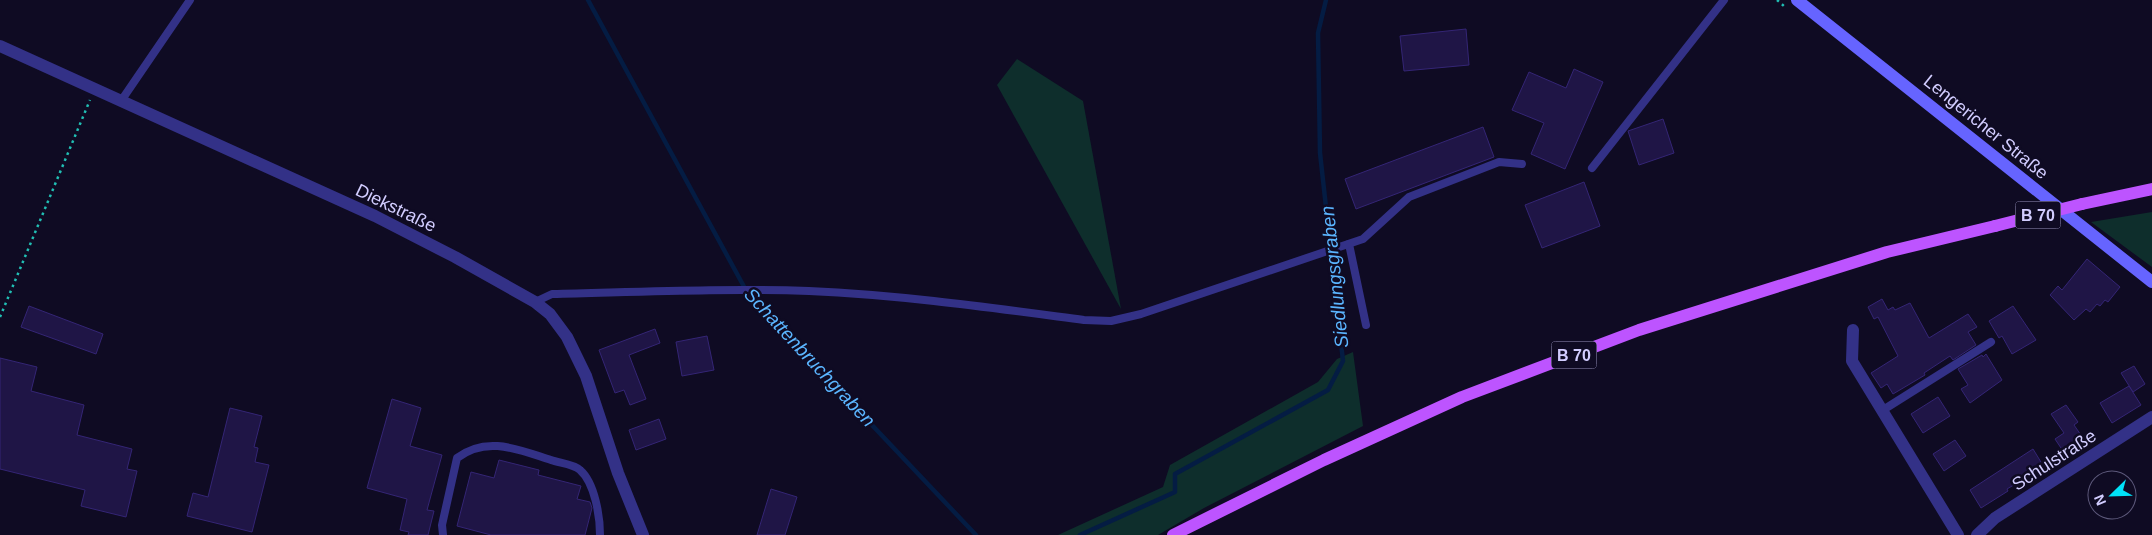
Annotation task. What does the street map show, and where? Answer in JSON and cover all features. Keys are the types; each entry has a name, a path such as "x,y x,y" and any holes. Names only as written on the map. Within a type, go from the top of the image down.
{"main road":[{"name":"Lengericher Straße","path":"1797,0 2152,282"},
{"name":"B 70","path":"1173,535 1324,460 1462,397 1639,330 1887,252 2082,204 2152,189"}],"street":[{"name":"Diekstraße","path":"0,46 375,216 456,257 535,302 550,314 567,337 586,376 618,472 643,535"},
{"path":"1853,330 1852,361 1958,535"},
{"name":"Schulstraße","path":"1977,535 1995,518 2152,417"}],"lane":[{"path":"121,101 190,0"},
{"path":"1592,168 1724,0"},
{"path":"535,302 552,294 736,290 809,291 911,298 1084,320 1111,321 1141,314 1327,250 1362,240 1409,197 1499,162 1522,164"},
{"path":"1346,245 1366,325"},
{"path":"1883,410 1991,342"},
{"path":"443,535 442,525 457,458 468,449 482,446 506,446 580,469 596,502 600,520 600,535"}],"path":[{"path":"0,317 94,90"}],"green space":[{"path":"1017,59 1083,101 1121,309 997,85"},
{"path":"2152,212 2152,267 2091,222"},
{"path":"1353,352 1363,426 1204,508 1158,535 1058,535 1163,487 1170,465 1318,382 1337,359"}],"building":[{"path":"1466,29 1469,65 1404,71 1400,36"},
{"path":"1574,69 1603,82 1565,169 1531,154 1544,123 1512,110 1529,72 1566,88"},
{"path":"1663,119 1674,153 1639,165 1628,131"},
{"path":"1483,127 1494,157 1356,209 1345,179"},
{"path":"1584,182 1600,226 1542,248 1525,205"},
{"path":"2087,259 2120,287 2108,302 2105,300 2100,306 2097,304 2090,312 2086,309 2074,320 2050,295 2058,286 2062,290"},
{"path":"1882,299 1888,310 1893,307 1895,310 1910,303 1929,338 1968,314 1977,327 1968,332 1976,345 1953,360 1950,356 1924,373 1925,375 1893,394 1887,384 1881,388 1871,373 1898,356 1878,317 1874,319 1868,307"},
{"path":"29,306 103,334 96,354 21,327"},
{"path":"2013,306 2036,340 2012,354 2002,336 1999,338 1989,321"},
{"path":"655,329 660,343 629,355 646,399 630,405 624,390 615,393 599,350"},
{"path":"707,336 714,370 682,376 676,342"},
{"path":"1986,354 2002,380 1970,403 1961,389 1968,385 1958,369"},
{"path":"0,358 37,367 31,391 84,405 77,435 132,449 127,469 137,471 126,517 81,506 85,490 0,469"},
{"path":"2134,366 2145,384 2133,392 2121,373"},
{"path":"2129,386 2141,405 2112,423 2100,403"},
{"path":"1938,397 1950,416 1923,433 1911,414"},
{"path":"392,399 421,408 410,446 442,455 427,510 434,511 428,535 408,535 409,532 400,530 407,499 367,488"},
{"path":"2066,405 2078,422 2074,425 2085,441 2065,454 2055,439 2064,433 2051,414"},
{"path":"230,408 262,416 254,447 258,448 255,462 269,465 252,532 187,516 193,493 208,497"},
{"path":"659,419 666,439 636,450 629,430"},
{"path":"1955,440 1966,456 1944,471 1933,454"},
{"path":"2033,449 2044,467 2007,489 2008,491 1981,508 1970,490"},
{"path":"499,460 539,470 538,475 581,486 577,499 590,502 592,508 585,535 491,535 457,526 471,472 494,478"},
{"path":"771,489 797,497 785,535 757,535"}],"waterway":[{"name":"Schattenbruchgraben","path":"588,0 748,294 976,535"},
{"name":"Siedlungsgraben","path":"1080,535 1175,492 1175,474 1328,390 1343,361 1320,153 1318,33 1326,0"}]}
